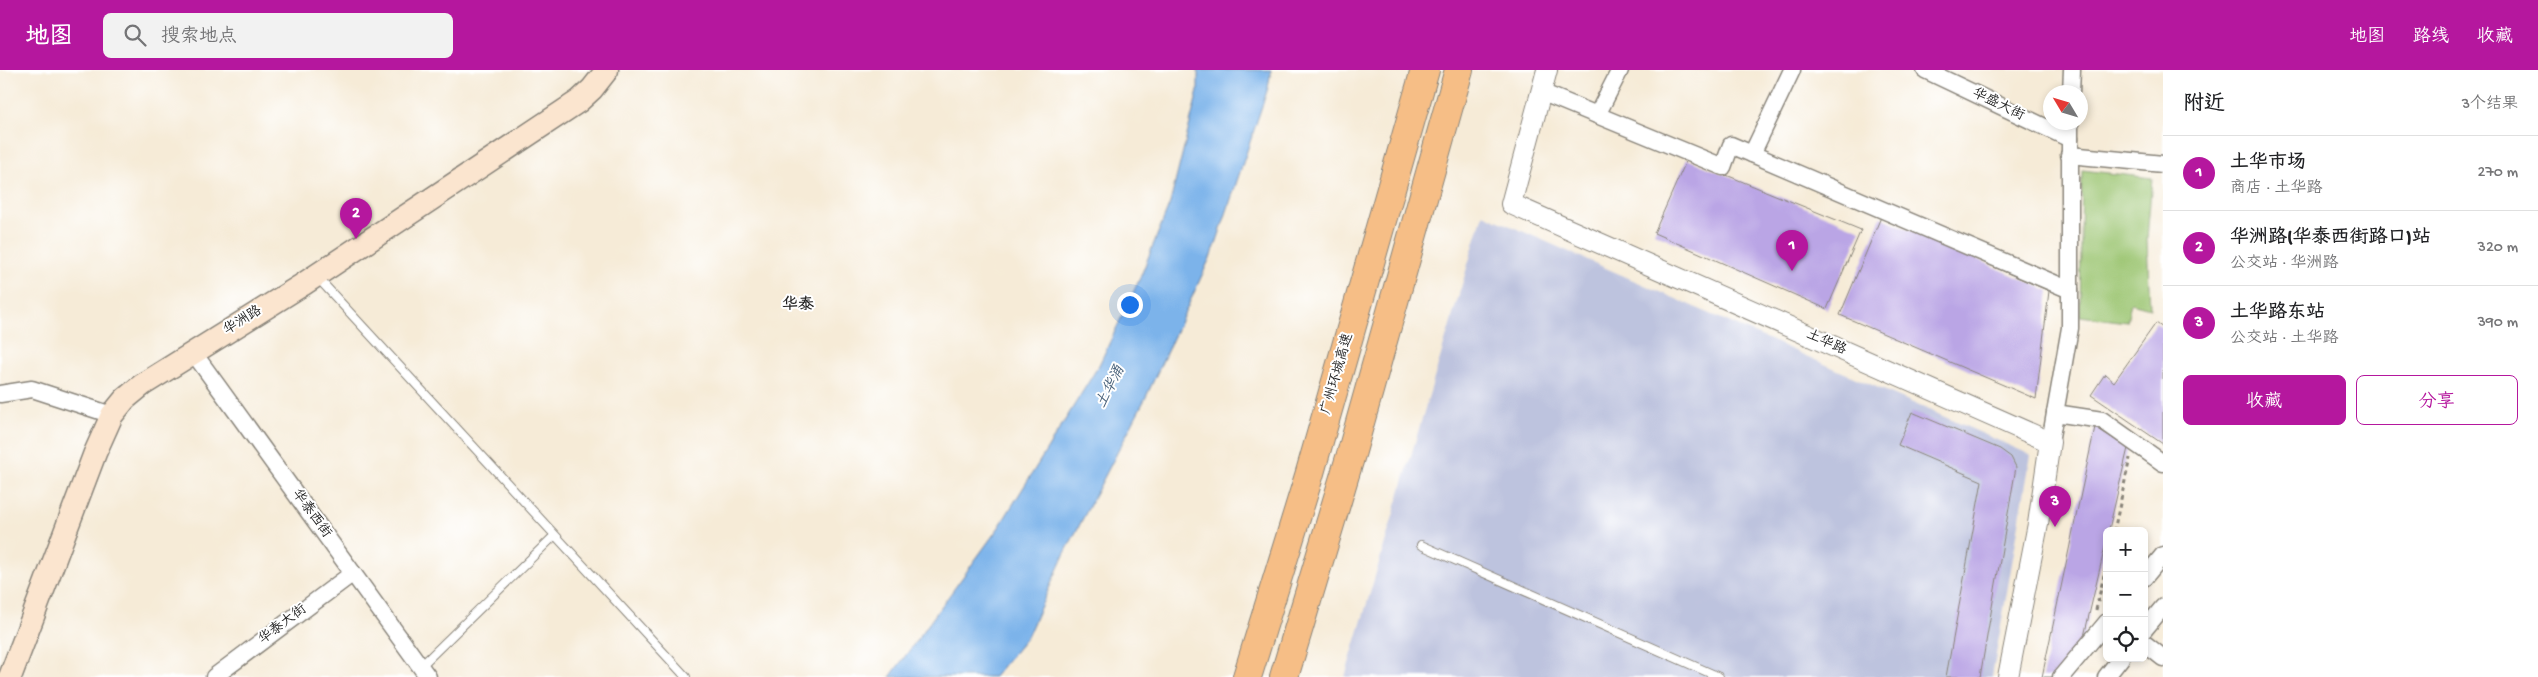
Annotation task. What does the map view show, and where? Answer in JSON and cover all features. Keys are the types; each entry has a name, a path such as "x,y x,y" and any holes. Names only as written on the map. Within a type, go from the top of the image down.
{"highway":[{"name":"广州环城高速","path":"1248,673 1314,458 1425,70"},
{"path":"1286,672 1352,451 1459,70"}],"main road":[{"name":"华洲路","path":"10,677 92,462 112,415 125,399 142,385 316,276 578,101 592,89 607,70"}],"street":[{"name":"土华路","path":"1547,70 1511,204 2050,442"},
{"path":"1597,115 1620,70"},
{"path":"1752,154 1792,70"},
{"name":"华盛大街","path":"1925,70 2070,147"},
{"path":"2071,85 2072,70"},
{"path":"1541,92 1723,167 1731,145 2070,290"},
{"path":"2008,677 2038,524 2070,328 2070,130"},
{"path":"2070,147 2163,164"},
{"name":"华泰西街","path":"194,352 424,672"},
{"path":"0,394 32,389 112,415"},
{"path":"2055,413 2102,420 2163,463"},
{"path":"2148,573 2163,556"},
{"name":"华泰大街","path":"214,677 353,573"},
{"path":"2148,625 2163,607"},
{"path":"2061,677 2103,627"},
{"path":"2148,646 2163,658"},
{"path":"2106,677 2118,662"}],"lane":[{"path":"316,276 686,677"},
{"path":"424,672 554,536"},
{"path":"1421,545 1719,677"}],"path":[{"path":"2115,527 2133,442"},
{"path":"2088,644 2105,572"}],"shaded area":[{"path":"1483,214 2031,455 1992,677 1345,677"}],"green space":[{"path":"2082,170 2152,178 2147,239 2150,308 2131,303 2127,322 2080,316"}],"water":[{"name":"土华涌","path":"1198,70 1271,70 1268,88 1215,247 1146,397 1064,555 1027,637 994,677 890,677 999,527 1099,365 1140,278 1170,203 1198,91"}],"building":[{"path":"1687,159 1861,230 1827,309 1654,233"},
{"path":"1881,217 2049,291 2036,399 1840,315"},
{"path":"2156,323 2163,328 2163,444 2091,395 2105,374 2114,382"},
{"path":"1912,412 2000,449 2011,457 2016,467 1980,677 1946,677 1982,481 1898,445"},
{"path":"2095,427 2128,448 2110,527 2103,527 2103,555 2082,645 2054,677 2042,677"}],"place":[{"name":"华洲路(华泰西街路口)站","path":"356,239"},
{"name":"土华市场","path":"1792,271"},
{"name":"土华路东站","path":"2055,527"}],"district":[{"name":"华泰","path":"798,306"}]}
